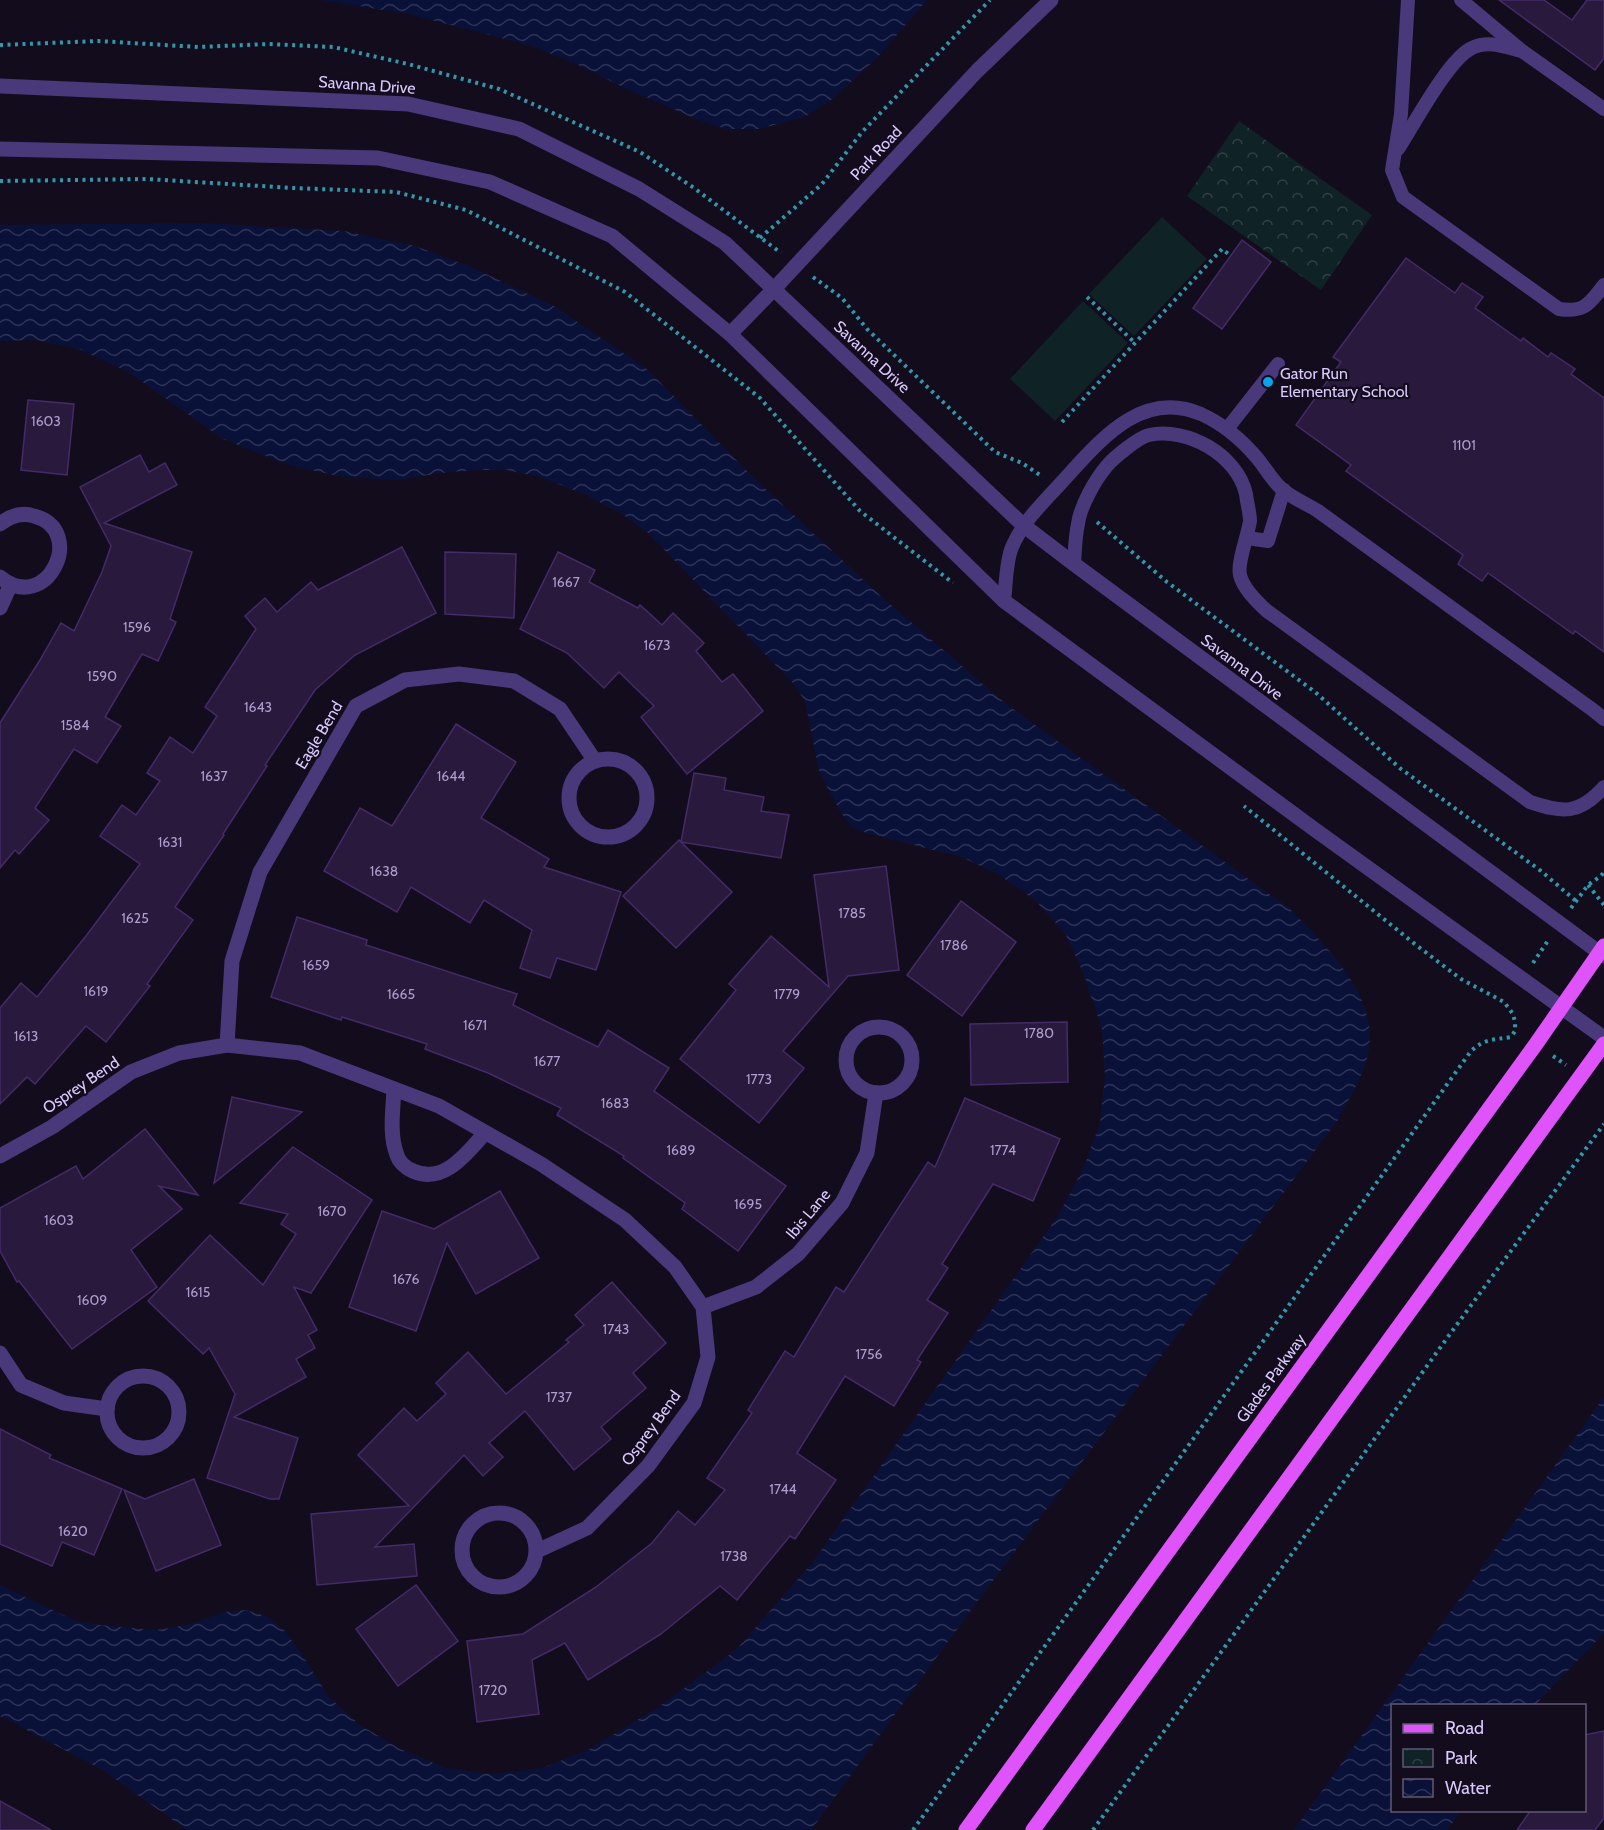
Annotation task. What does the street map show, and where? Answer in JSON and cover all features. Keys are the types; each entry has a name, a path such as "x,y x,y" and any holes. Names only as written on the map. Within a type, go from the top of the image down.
{"main road":[{"name":"Glades Parkway","path":"966,1830 1602,952"},
{"path":"1033,1830 1604,1044"}],"street":[{"name":"Park Road","path":"730,334 977,71 1051,0"},
{"name":"Savanna Drive","path":"0,86 408,104 519,129 639,189 725,243 1023,525 1559,924 1602,952"},
{"path":"0,149 378,158 490,182 612,236 730,334 1004,601 1304,822 1604,1038"},
{"path":"0,524 15,515 38,516 55,531 60,552 58,563 44,581 22,586 6,580 0,608"},
{"name":"Eagle Bend","path":"227,1045 232,961 260,872 356,706 405,680 459,674 514,681 560,709 595,761"},
{"path":"607,758 631,765 645,785 648,797 646,809 633,830 622,836 610,838 592,834 577,823 571,812 570,787 584,767 595,761 607,758"},
{"path":"882,1026 895,1029 905,1038 912,1049 913,1063 909,1075 901,1085 889,1092 876,1093 864,1090 853,1081 847,1070 846,1056 849,1044 858,1033 869,1027 882,1026"},
{"name":"Osprey Bend","path":"0,1156 52,1127 131,1072 179,1053 227,1045 300,1053 439,1107 541,1164 625,1220 675,1267 703,1308 708,1357 694,1403 648,1466 587,1528 537,1551"},
{"path":"394,1089 392,1134 397,1156 406,1168 422,1175 439,1173 459,1162 485,1132"},
{"name":"Ibis Lane","path":"703,1308 756,1287 798,1254 843,1203 867,1153 876,1093"},
{"path":"0,1353 21,1385 64,1403 107,1409"},
{"path":"146,1376 160,1379 171,1388 177,1401 179,1414 175,1428 166,1439 154,1446 140,1448 126,1444 115,1435 108,1423 107,1409 111,1395 120,1384 132,1377 146,1376"},
{"path":"500,1512 514,1516 526,1524 535,1537 537,1551 534,1565 525,1578 513,1586 498,1588 484,1585 472,1576 464,1564 462,1549 465,1535 473,1523 486,1515 500,1512"}],"lane":[{"path":"1408,0 1401,114 1392,170 1403,197 1559,309 1569,310 1588,305 1604,285"},
{"path":"1461,0 1522,51 1604,109"},
{"path":"1394,155 1450,67 1471,48 1490,44 1522,51"},
{"path":"1227,429 1278,364"},
{"path":"1004,601 1011,550 1023,525 1114,428 1135,416 1159,409 1179,407 1200,414 1227,429 1256,457 1284,490 1318,511 1604,719"},
{"path":"1074,564 1078,521 1090,492 1106,466 1127,448 1148,435 1175,435 1197,441 1221,455 1235,472 1245,491 1250,518 1240,574 1252,597 1267,611 1530,802 1556,811 1577,808 1594,798 1604,787"},
{"path":"1247,538 1268,542 1284,490"}],"path":[{"path":"760,237 822,184 862,132 990,0"},
{"path":"0,181 147,179 396,192 466,210 625,292 760,398 860,511 962,590"},
{"path":"1062,422 1222,249 1231,256"},
{"path":"1087,297 1135,344"},
{"path":"913,1830 1471,1051 1480,1043 1511,1036 1515,1031 1513,1014 1504,1002 1461,979 1243,805"},
{"path":"1504,1002 1588,885 1604,872"},
{"path":"1588,885 1604,905"},
{"path":"1515,1031 1581,1075"},
{"path":"1094,1830 1450,1334 1604,1124"}],"green space":[{"path":"1239,121 1372,215 1321,290 1187,196"},
{"path":"1162,217 1207,259 1134,336 1089,294"},
{"path":"1083,301 1128,343 1055,421 1010,379"}],"water":[{"path":"321,0 927,0 877,58 831,100 806,116 759,129 726,129 696,119 532,46 408,14"},
{"path":"203,223 344,231 415,246 471,267 554,306 647,369 754,478 883,598 1005,703 1290,909 1346,972 1365,1009 1369,1028 1367,1057 1338,1120 974,1606 811,1830 187,1830 101,1769 0,1716 0,1585 76,1621 100,1625 156,1630 186,1625 225,1612 246,1610 268,1617 284,1630 328,1696 360,1725 400,1749 446,1768 491,1774 542,1768 586,1751 657,1708 736,1650 812,1563 1058,1216 1084,1167 1100,1123 1105,1076 1102,1029 1083,972 1066,935 1035,900 999,875 962,857 869,834 851,827 819,771 805,701 792,682 648,533 622,514 584,494 543,478 507,470 440,473 398,480 343,477 288,465 223,439 128,372 79,349 35,340 0,341 0,225"},
{"path":"1604,1397 1604,1633 1536,1704 1391,1704 1391,1812 1460,1812 1447,1830 1294,1830"}],"building":[{"path":"1499,0 1544,0 1572,20 1587,0 1604,0 1604,58 1595,70"},
{"path":"1242,240 1271,262 1222,329 1193,308"},
{"path":"1406,258 1455,293 1462,283 1483,297 1475,308 1521,341 1523,338 1548,357 1551,353 1575,369 1571,374 1604,398 1604,652 1575,631 1573,634 1488,573 1482,581 1458,564 1463,555 1346,471 1351,465 1296,425 1341,362 1333,357"},
{"path":"28,400 74,404 67,475 21,470"},
{"path":"140,455 149,472 165,463 177,485 104,523 192,552 170,619 176,622 158,661 142,654 105,717 121,726 97,763 74,749 35,808 49,820 19,854 15,850 0,868 0,723 61,623 74,631 102,572 111,546 80,487"},
{"path":"402,547 436,613 355,655 315,690 265,765 267,766 224,835 175,907 193,920 147,984 150,986 106,1042 86,1026 35,1084 27,1077 0,1104 0,1008 21,983 37,997 140,864 100,836 122,805 136,815 160,781 147,773 170,737 193,753 217,716 205,707 256,629 245,616 265,598 277,612 311,582 318,590"},
{"path":"445,552 516,554 514,618 445,614"},
{"path":"558,552 595,570 589,582 638,608 640,605 662,625 673,613 704,643 696,651 722,682 733,674 763,711 687,774 641,717 654,706 619,672 604,688 567,653 520,629"},
{"path":"456,724 516,762 481,818 549,859 544,867 621,892 596,970 557,958 550,978 520,968 532,930 484,900 470,923 411,887 397,912 324,871 360,808 392,826"},
{"path":"694,773 726,778 724,790 764,797 761,811 789,815 781,858 681,842"},
{"path":"679,840 732,892 676,948 623,896"},
{"path":"886,866 899,970 848,976 783,1051 804,1068 759,1123 680,1059 736,990 729,984 771,936 829,987 814,875"},
{"path":"961,901 1016,942 962,1016 907,975"},
{"path":"297,917 367,940 366,945 517,994 513,1005 598,1047 608,1030 669,1068 654,1091 786,1186 738,1251 682,1209 685,1203 623,1158 624,1156 557,1115 561,1108 488,1073 425,1049 427,1044 342,1017 341,1020 271,997"},
{"path":"1067,1022 1068,1082 971,1085 970,1024"},
{"path":"232,1097 302,1112 214,1183"},
{"path":"965,1098 1060,1139 1033,1201 993,1184 942,1264 948,1268 927,1300 948,1313 917,1360 921,1362 894,1406 845,1376 797,1453 836,1480 795,1539 790,1536 737,1600 720,1586 661,1634 588,1680 565,1643 532,1660 539,1714 477,1722 467,1641 523,1634 596,1587 652,1543 678,1511 695,1525 725,1490 707,1478 752,1413 748,1410 785,1351 794,1357 836,1287 844,1292 928,1162 935,1167"},
{"path":"145,1129 198,1195 159,1186 182,1209 131,1250 157,1287 72,1349 19,1281 17,1282 0,1251 0,1208 76,1166 83,1179"},
{"path":"293,1147 372,1200 311,1293 294,1287 317,1330 308,1335 315,1348 296,1359 306,1377 234,1417 298,1438 279,1499 270,1499 207,1478 235,1394 209,1348 203,1354 148,1301 210,1235 263,1285 296,1234 281,1224 288,1214 240,1203"},
{"path":"500,1191 539,1258 476,1294 447,1243 416,1331 349,1307 382,1211 434,1229"},
{"path":"612,1282 666,1343 633,1373 646,1388 601,1427 611,1439 574,1470 525,1411 489,1443 503,1457 483,1476 464,1455 375,1547 414,1544 417,1576 317,1585 311,1514 409,1506 358,1455 404,1408 417,1421 446,1394 436,1383 468,1352 506,1394 569,1342 566,1340 584,1325 575,1315"},
{"path":"0,1429 51,1455 49,1458 122,1489 94,1555 62,1542 52,1566 0,1544"},
{"path":"194,1479 221,1545 156,1571 124,1490 145,1499"},
{"path":"416,1585 458,1641 398,1686 356,1629"},
{"path":"1604,1731 1604,1818 1595,1830 1517,1830 1530,1812 1586,1812 1586,1735"},
{"path":"0,1801 51,1830 0,1830"}],"place":[{"name":"Gator Run Elementary School","path":"1268,382"}]}
